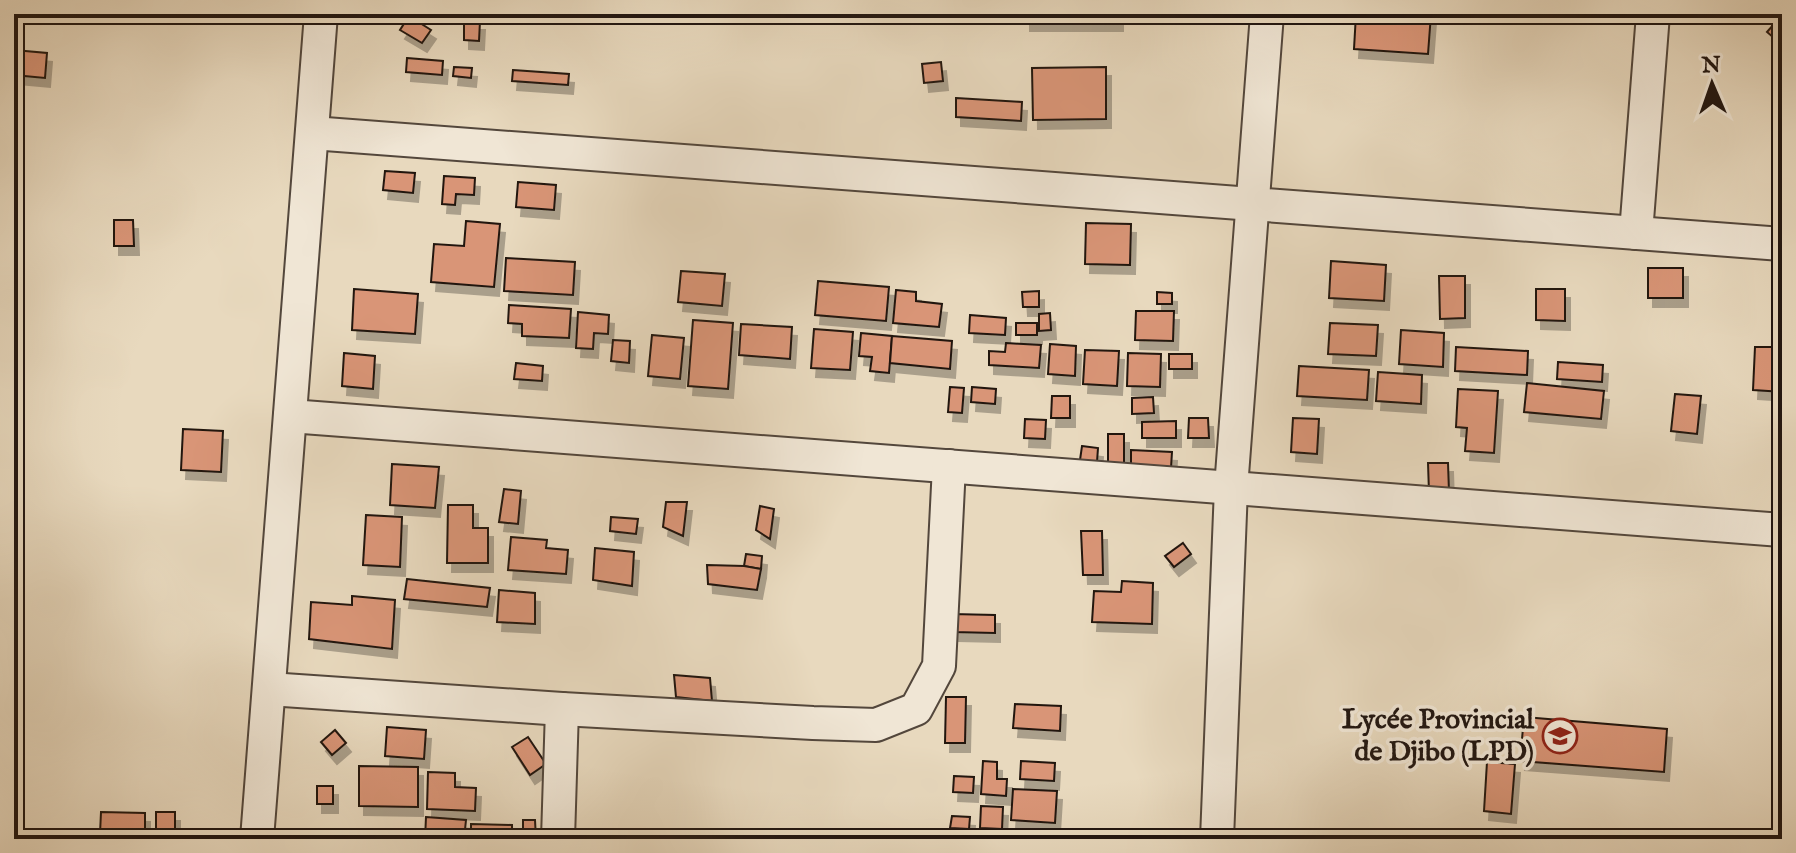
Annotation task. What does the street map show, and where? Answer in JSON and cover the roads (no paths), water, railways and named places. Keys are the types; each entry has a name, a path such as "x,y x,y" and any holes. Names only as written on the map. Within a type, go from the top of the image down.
{"street":[{"path":"257,839 321,14"},
{"path":"1217,839 1231,488 1267,14"},
{"path":"1636,233 1653,14"},
{"path":"312,133 1782,244"},
{"path":"290,416 1782,530"},
{"path":"269,689 562,709 876,725 916,709 939,666 949,466"},
{"path":"558,839 562,709"}],"place":[{"name":"Lycée Provincial de Djibo (LPD)","path":"1560,736"}]}
